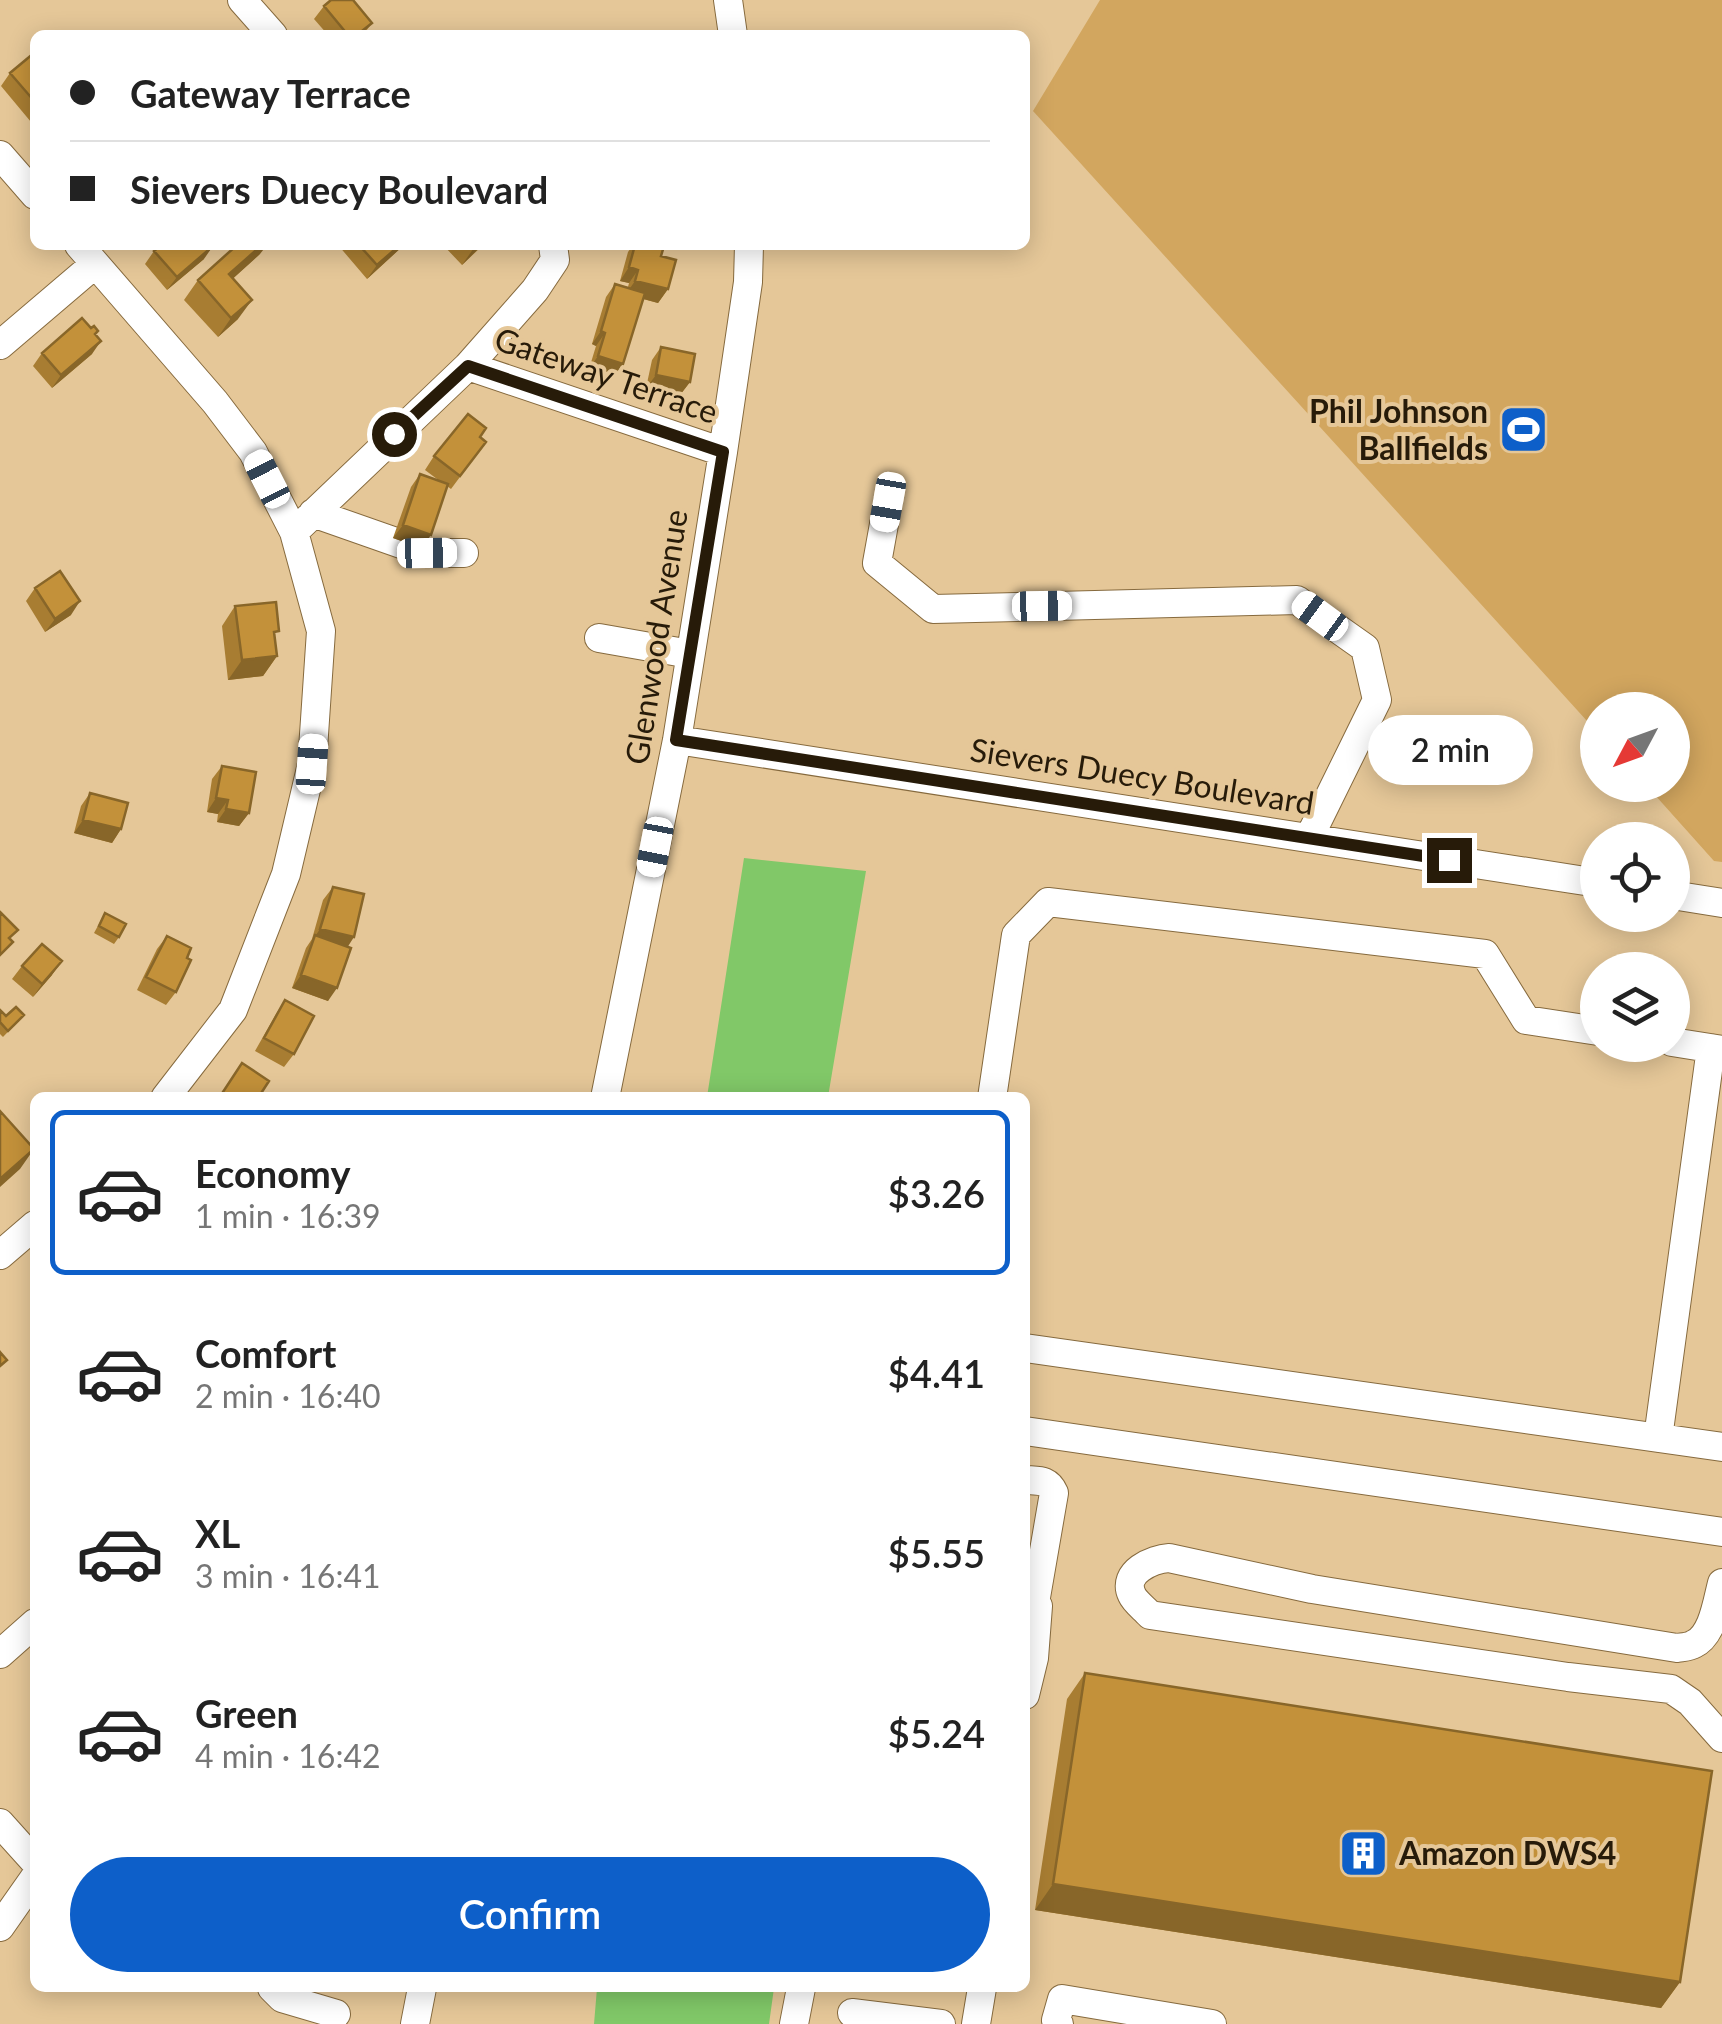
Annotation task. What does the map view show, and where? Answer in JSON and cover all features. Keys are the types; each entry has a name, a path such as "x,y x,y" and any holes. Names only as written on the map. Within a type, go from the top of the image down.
{"street":[{"path":"242,0 269,30"},
{"path":"728,0 732,30"},
{"path":"0,155 30,189"},
{"path":"468,366 535,290 555,260 554,250"},
{"name":"Glenwood Avenue","path":"606,1092 676,740 723,452 748,282 749,250"},
{"path":"0,345 87,254 215,402 304,522 321,631 312,764 286,874 232,1010 170,1092"},
{"name":"Gateway Terrace","path":"304,522 468,366 723,452"},
{"path":"888,502 877,563 933,609 1297,600 1366,648 1377,700 1309,838"},
{"path":"304,522 427,553 464,553"},
{"path":"599,638 690,654"},
{"name":"Sievers Duecy Boulevard","path":"676,740 1580,880"},
{"path":"1690,898 1722,902"},
{"path":"993,1092 1016,935 1048,902 1485,954 1526,1020 1580,1028"},
{"path":"1658,1438 1717,1049 1690,1045"},
{"path":"0,1255 30,1229"},
{"path":"1030,1349 1722,1447"},
{"path":"1030,1432 1722,1532"},
{"path":"1030,1480 1046,1481 1054,1493 1036,1538 1030,1602 1038,1606 1030,1656"},
{"path":"1722,1583 1705,1634 1695,1644 1677,1648 1312,1589 1170,1558 1155,1559 1141,1568 1132,1577 1130,1588 1150,1614 1671,1689 1690,1702 1722,1738"},
{"path":"0,1654 30,1627"},
{"path":"0,1823 30,1856"},
{"path":"0,1928 30,1884"},
{"path":"276,1992 282,1998 336,2014"},
{"path":"415,2024 421,1992"},
{"path":"794,2024 799,1992"},
{"path":"976,2024 981,1992"},
{"path":"1059,2024 1056,2020 1062,1999 1212,2024"},
{"path":"853,2008 941,2024"}],"shaded area":[{"name":"Phil Johnson Ballfields","path":"1100,0 1722,0 1722,862 1714,861 1690,834 1690,822 1679,822 1661,802 1690,802 1690,692 1580,692 1580,713 1033,111"},
{"path":"744,858 866,871 829,1092 708,1092"},
{"path":"597,1992 773,1992 769,2024 594,2024"}],"building":[{"path":"331,0 353,0 372,23 363,30 344,30 324,6"},
{"path":"30,56 30,96 10,73"},
{"path":"155,250 208,250 177,277"},
{"path":"231,250 256,250 229,274 252,300 231,318 198,280"},
{"path":"364,250 394,250 377,265"},
{"path":"634,250 663,250 661,256 676,260 668,289 635,281 638,270 629,267"},
{"path":"615,284 645,293 623,364 598,356"},
{"path":"82,318 91,328 94,326 101,341 61,375 42,353"},
{"path":"661,347 695,354 690,382 656,375"},
{"path":"468,414 486,428 480,437 486,442 460,476 434,456"},
{"path":"420,474 448,484 431,535 403,525"},
{"path":"60,571 80,601 55,619 35,588"},
{"path":"276,602 277,656 242,660 235,606"},
{"path":"222,766 256,772 249,813 226,809 228,800 216,798"},
{"path":"90,793 128,803 121,829 83,820"},
{"path":"333,887 364,894 354,937 320,929"},
{"path":"0,912 18,930 0,955"},
{"path":"105,913 126,924 119,937 99,926"},
{"path":"315,935 351,948 337,988 301,975"},
{"path":"167,936 191,948 187,958 191,960 176,992 146,977"},
{"path":"42,944 62,961 42,984 22,966"},
{"path":"285,1000 314,1016 294,1054 264,1038"},
{"path":"16,1007 24,1015 8,1031 0,1022 0,1010 6,1016"},
{"path":"242,1063 269,1081 262,1092 223,1092"},
{"path":"0,1111 30,1145 30,1153 0,1179"},
{"name":"Amazon DWS4","path":"1085,1673 1712,1771 1680,1982 1053,1884"}],"place":[{"name":"Phil Johnson Ballfields","path":"1523,430"},
{"name":"Amazon DWS4","path":"1364,1854"}],"route":[{"path":"394,434 468,366 723,452 676,740 1449,860"}]}
